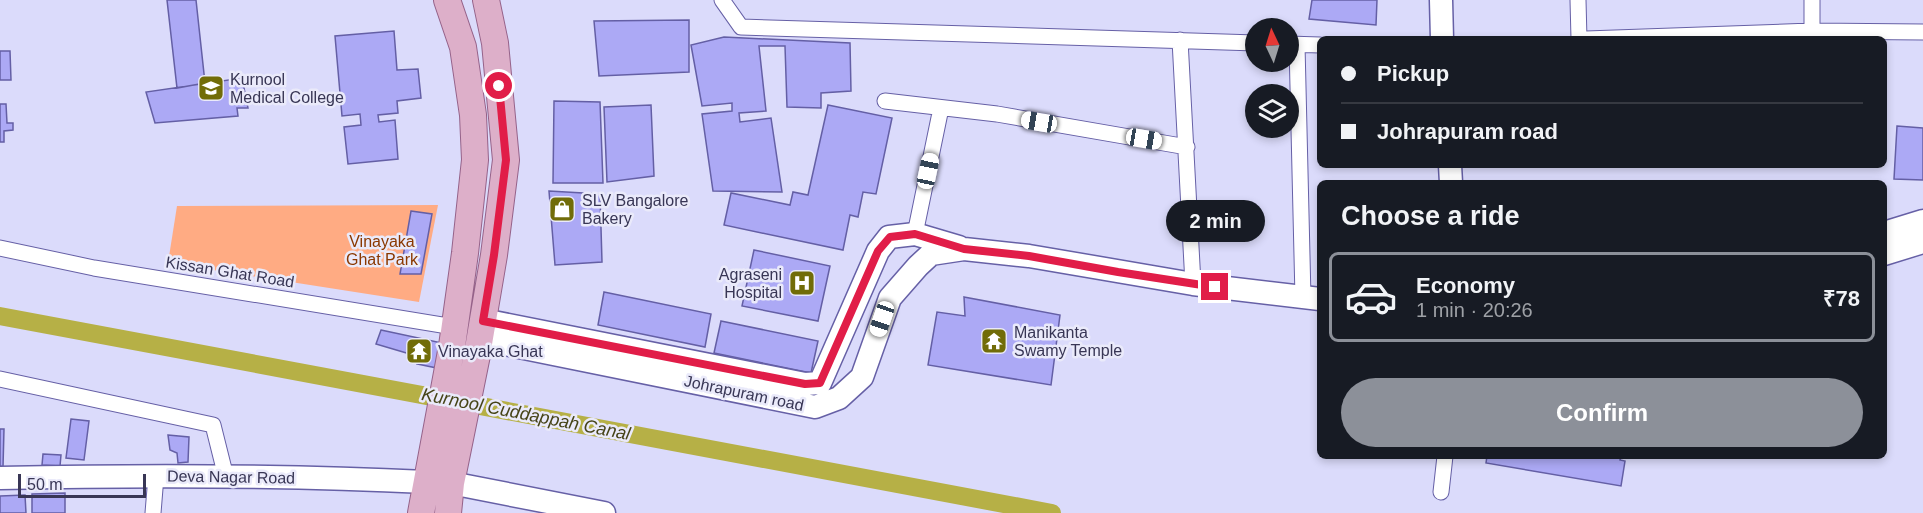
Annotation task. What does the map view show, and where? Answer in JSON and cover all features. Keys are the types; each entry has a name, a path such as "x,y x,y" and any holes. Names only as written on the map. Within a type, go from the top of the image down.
{"main road":[{"path":"422,513 453,337 475,160 473,115 463,47 447,0"},
{"path":"448,513 451,483 494,255 506,160 495,43 486,0"}],"street":[{"path":"722,0 741,27 1245,43"},
{"path":"1441,0 1442,36"},
{"path":"1578,0 1579,36"},
{"path":"1812,0 1812,31"},
{"path":"1671,36 1812,31 1923,32"},
{"path":"1180,40 1193,284"},
{"path":"1299,44 1317,45"},
{"path":"1295,72 1311,298"},
{"path":"885,101 997,114 1187,147"},
{"path":"941,108 915,234 964,249"},
{"path":"1887,232 1923,221"},
{"name":"Johrapuram road","path":"480,338 805,384 820,383 878,251 890,237 915,234"},
{"path":"1887,253 1923,242"},
{"name":"Kissan Ghat Road","path":"0,248 453,337"},
{"name":"Johrapuram road","path":"480,338 815,407 839,398 862,377 890,298 931,254 964,249 1029,256 1193,284 1311,298"},
{"path":"0,379 213,425 226,477"},
{"path":"1441,492 1445,459"},
{"path":"153,513 156,476"},
{"name":"Deva Nagar Road","path":"0,478 156,476 426,482"},
{"path":"451,483 604,513"}],"green space":[{"name":"Vinayaka Ghat Park","path":"438,205 419,302 168,263 177,206"}],"building":[{"path":"167,0 196,0 205,83 177,88"},
{"path":"1312,0 1377,0 1376,25 1309,19"},
{"path":"689,20 689,72 599,76 594,21"},
{"path":"394,31 397,70 418,69 421,98 397,101 398,113 378,115 379,122 395,120 398,159 348,164 344,127 361,125 360,114 342,116 335,36"},
{"path":"724,37 850,43 851,91 821,93 821,108 787,107 785,46 759,46 766,111 739,113 740,122 771,118 782,192 713,191 702,114 732,111 732,103 702,106 691,45"},
{"path":"0,51 10,51 11,80 0,80"},
{"path":"242,78 248,108 237,108 238,116 155,123 146,92"},
{"path":"554,101 600,102 603,183 553,183"},
{"path":"0,104 6,104 7,123 13,123 13,130 4,131 4,142 0,142"},
{"path":"651,105 654,176 607,182 604,107"},
{"path":"828,105 892,118 876,194 863,192 858,217 850,215 843,250 724,225 731,193 790,205 793,192 808,195"},
{"path":"1897,126 1923,128 1923,180 1894,179"},
{"path":"549,191 600,194 602,262 555,265"},
{"path":"411,211 432,214 421,274 400,274"},
{"path":"754,250 830,266 818,321 742,306"},
{"path":"604,292 711,314 705,347 598,325"},
{"name":"Manikanta Swamy Temple","path":"964,297 1060,315 1051,385 928,365 937,312 965,316"},
{"path":"721,321 818,341 811,373 714,353"},
{"name":"Vinayaka Ghat","path":"381,330 442,343 437,368 417,364 420,357 376,344"},
{"path":"71,419 89,421 84,460 66,458"},
{"path":"0,429 4,429 3,467 0,466"},
{"path":"168,435 189,437 188,462 178,463 177,453 170,450"},
{"path":"43,454 61,455 60,466 42,465"},
{"path":"1487,459 1620,459 1625,461 1621,486 1486,463"},
{"path":"65,493 65,513 32,513 32,494"},
{"path":"25,495 26,513 0,513 0,496"}],"waterway":[{"name":"Kurnool Cuddappah Canal","path":"0,316 1052,513"}],"place":[{"name":"Kurnool Medical College","path":"211,88"},
{"name":"SLV Bangalore Bakery","path":"562,209"},
{"name":"Agraseni Hospital","path":"802,283"},
{"name":"Manikanta Swamy Temple","path":"994,341"},
{"name":"Vinayaka Ghat","path":"419,351"}],"route":[{"path":"499,86 506,160 483,321 805,384 820,383 878,251 890,237 915,234 964,249 1029,256 1215,287"}]}
